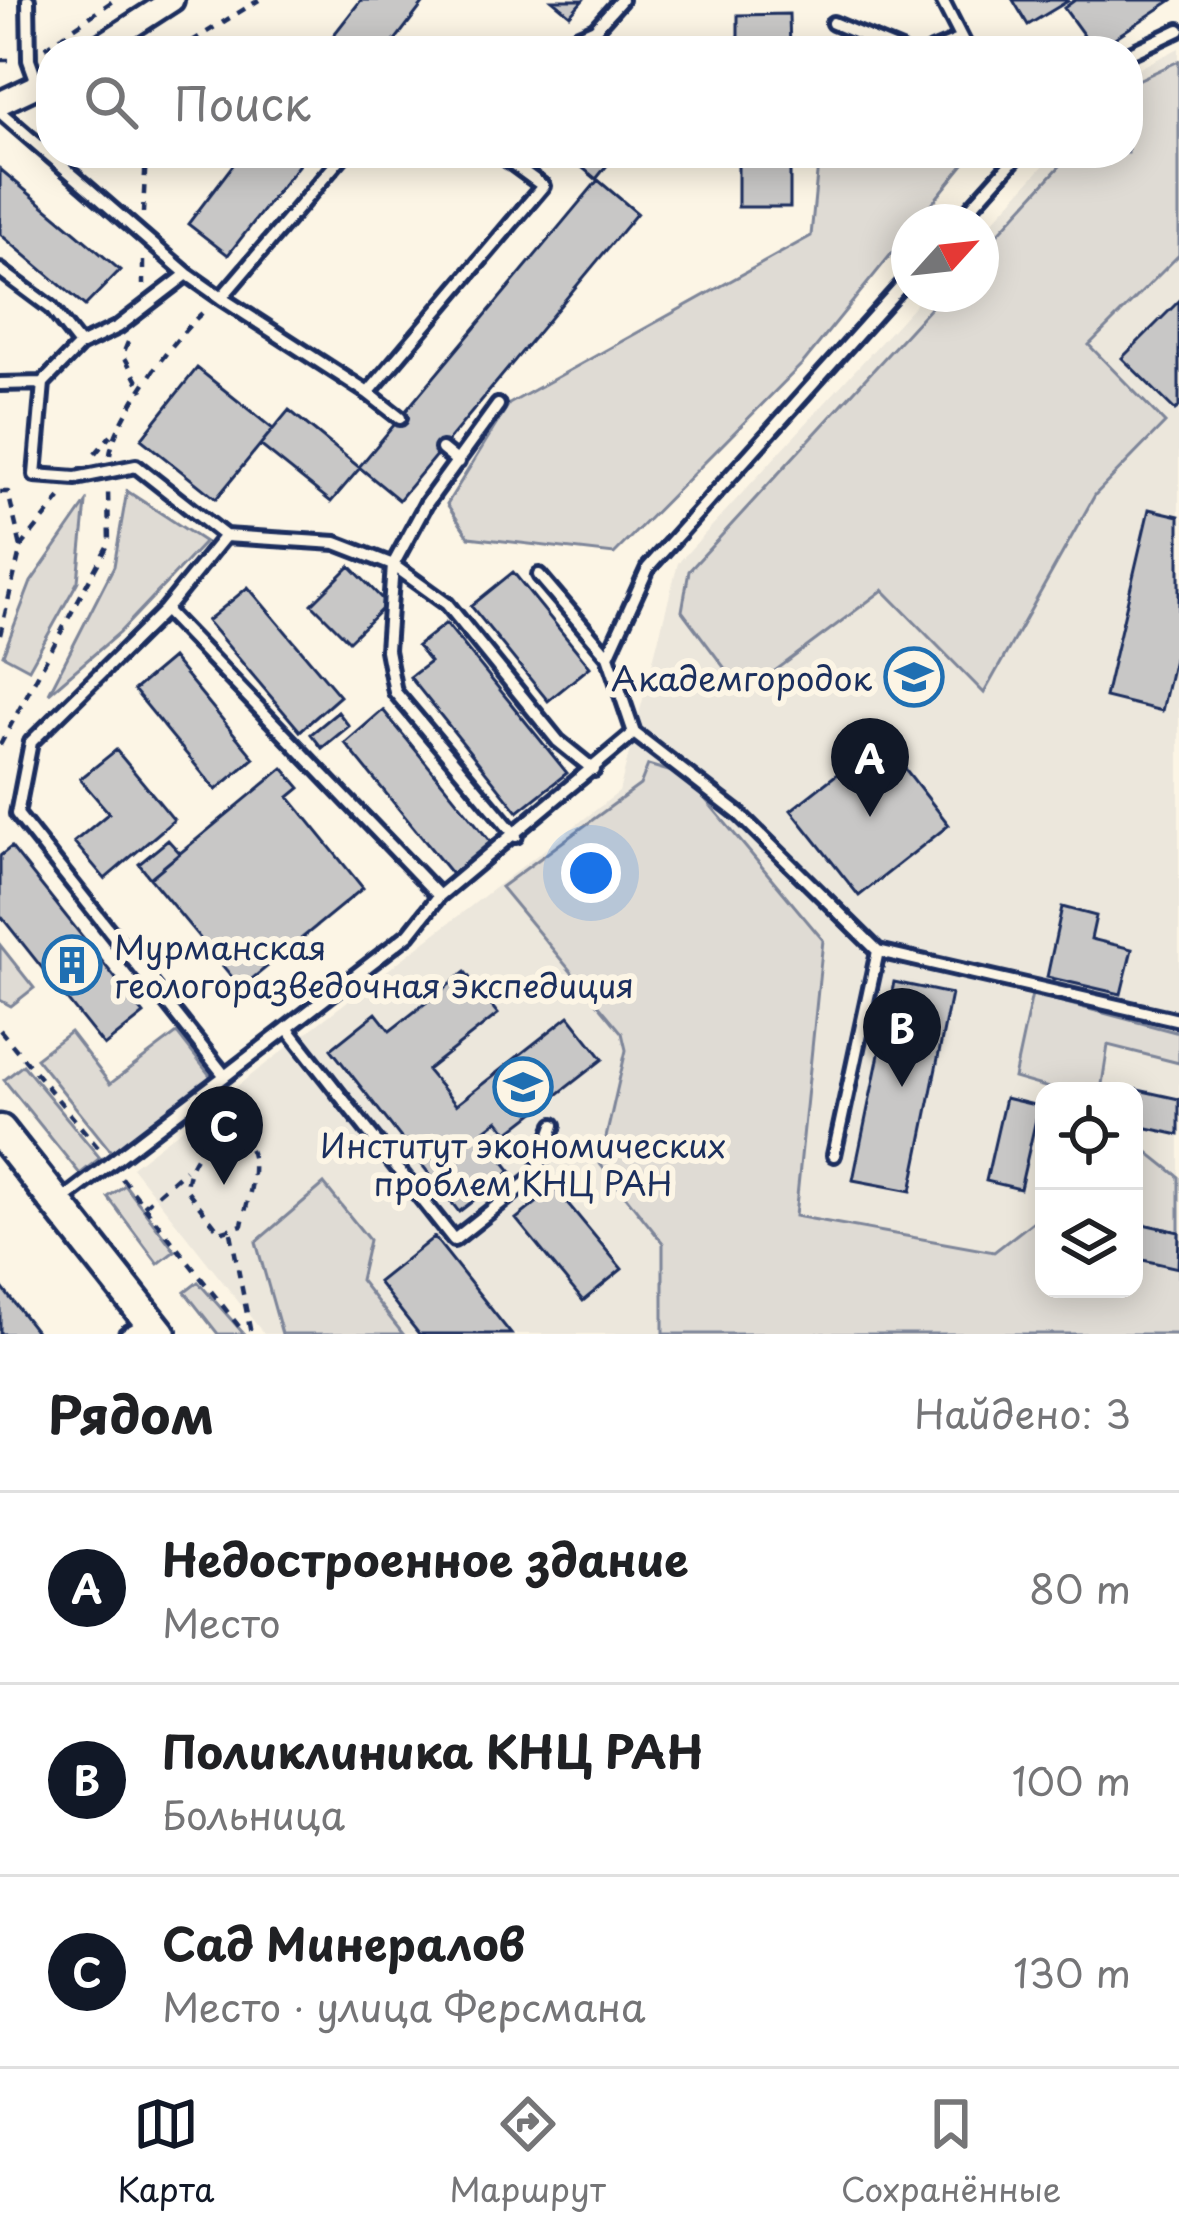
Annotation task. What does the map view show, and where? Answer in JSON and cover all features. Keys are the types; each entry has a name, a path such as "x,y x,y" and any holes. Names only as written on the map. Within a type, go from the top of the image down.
{"street":[{"path":"116,36 172,0"},
{"path":"0,108 36,88"},
{"path":"0,1131 59,1203 145,1330"}],"lane":[{"path":"28,0 28,60 36,71"},
{"path":"579,36 595,29 621,0"},
{"path":"941,0 960,36"},
{"path":"833,23 865,36"},
{"path":"1143,47 1179,30"},
{"path":"0,108 36,140"},
{"path":"68,168 187,274 400,418"},
{"path":"221,298 331,168"},
{"path":"368,393 543,186 518,168"},
{"path":"974,204 1007,168"},
{"path":"0,270 51,308 80,345"},
{"path":"187,274 118,327 80,345 43,383 35,475 76,478 136,466 225,536 336,543 394,565 447,604 558,742 594,770"},
{"path":"608,656 648,568 891,297"},
{"path":"0,384 43,383"},
{"path":"498,405 426,504 394,565 387,650 395,692 517,836"},
{"path":"442,449 458,462"},
{"path":"225,536 165,610 31,742 17,814 225,1076"},
{"path":"538,575 608,656 634,733 739,814 878,951 1179,1020"},
{"path":"165,610 439,896"},
{"path":"59,1203 410,934 439,896 517,836 594,770 616,743 634,733"},
{"path":"834,1155 878,951"},
{"path":"287,1028 454,1240 536,1175 554,1125"}],"path":[{"path":"62,36 114,0"},
{"path":"200,36 259,0"},
{"path":"0,60 28,60 36,54"},
{"path":"0,635 21,547 144,392 178,332 221,298"},
{"path":"123,354 144,392"},
{"path":"0,745 109,543 112,434"},
{"path":"0,492 8,492 21,547"},
{"path":"0,1030 248,1334"},
{"path":"225,1076 237,1136"},
{"path":"144,1206 207,1145 237,1136 248,1142 255,1159 242,1226 231,1233 220,1232 201,1214 186,1189 188,1168"},
{"path":"231,1233 248,1334"}],"shaded area":[{"name":"Академгородок","path":"1179,48 1179,1334 264,1334 132,1167 619,792 678,563 908,312 999,312 999,214 1041,168 1143,168 1143,66"},
{"path":"1179,61 1179,255 1089,345 1165,423 1095,495 984,693 883,590 744,694 682,611 689,571 926,312 999,312 999,232 1058,168 1143,168 1143,78"},
{"path":"818,168 961,168 932,204 891,204 891,254 803,363 614,554 469,537 447,504 509,404 811,236"},
{"path":"127,491 205,542 119,633 49,693 114,566"},
{"path":"86,503 78,581 29,669 3,655 31,582"},
{"path":"648,765 686,776 823,940 795,1216 994,1252 1035,1220 1035,1298 1143,1298 1143,1148 1179,1177 1179,1334 663,1334 663,1243 600,1164 626,1050 622,1033 501,887 640,785"},
{"path":"0,945 34,988 11,1006 0,1000"},
{"path":"1032,994 1179,1033 1179,1063 1108,1045 1102,1082 1035,1084 1014,1078"},
{"path":"70,1032 110,1084 177,1033 212,1078 113,1154 36,1058"},
{"path":"23,1065 100,1158 80,1174 4,1080"},
{"path":"324,1184 369,1240 360,1280 403,1334 282,1334 256,1242"},
{"path":"125,1185 175,1251 158,1264 108,1197"},
{"path":"198,1282 244,1334 218,1334 185,1292"}],"building":[{"path":"361,0 426,0 398,36 333,36"},
{"path":"552,0 583,0 570,15"},
{"path":"1013,0 1067,0 1068,1 1028,25"},
{"path":"1075,0 1172,0 1118,36 1084,36 1064,8"},
{"path":"789,14 790,36 738,36 738,15"},
{"path":"231,168 296,168 228,255 188,224"},
{"path":"583,168 605,168 596,179"},
{"path":"738,168 790,168 790,207 738,207"},
{"path":"0,169 120,270 85,306 0,234"},
{"path":"598,180 637,213 399,500 359,467"},
{"path":"1179,301 1179,407 1175,410 1122,358"},
{"path":"197,368 273,429 216,499 141,439"},
{"path":"289,410 360,468 331,502 260,445"},
{"path":"1149,509 1179,516 1179,637 1162,711 1105,697"},
{"path":"350,566 387,604 349,641 312,604"},
{"path":"513,572 590,667 548,701 471,606"},
{"path":"248,587 340,696 300,731 207,621"},
{"path":"446,623 567,773 518,812 410,677 430,662 417,646"},
{"path":"172,658 254,758 216,790 134,690"},
{"path":"383,710 493,845 455,878 345,743"},
{"path":"338,712 349,726 322,748 311,734"},
{"path":"882,739 949,825 859,896 791,810"},
{"path":"116,750 174,820 105,879 74,842 109,813 80,779"},
{"path":"283,768 300,788 289,797 363,888 241,988 150,878"},
{"path":"168,840 180,853 150,878 139,864"},
{"name":"Мурманская геологоразведочная экспедиция","path":"11,847 144,1014 104,1046 0,915 0,856"},
{"path":"1062,907 1096,916 1091,939 1132,949 1121,994 1047,977"},
{"name":"Институт экономических проблем КНЦ РАН","path":"465,972 498,1014 427,1070 456,1105 569,1016 603,1059 508,1133 498,1120 481,1133 511,1171 459,1212 331,1049 376,1013 390,1031"},
{"path":"894,982 951,994 911,1191 853,1180"},
{"path":"1143,1091 1179,1099 1179,1135 1143,1127"},
{"path":"1005,1098 1035,1105 1020,1189 986,1181"},
{"path":"555,1188 622,1269 583,1301 516,1219"},
{"path":"1143,1224 1179,1232 1178,1268 1143,1260"},
{"path":"434,1237 511,1334 419,1334 378,1282"},
{"path":"0,1285 35,1330 31,1334 0,1334"}],"place":[{"name":"Академгородок","path":"914,677"},
{"name":"Недостроенное здание","path":"870,817"},
{"name":"Мурманская геологоразведочная экспедиция","path":"72,965"},
{"name":"Институт экономических проблем КНЦ РАН","path":"523,1087"},
{"name":"Поликлиника КНЦ РАН","path":"902,1087"},
{"name":"Сад Минералов","path":"224,1185"}]}
